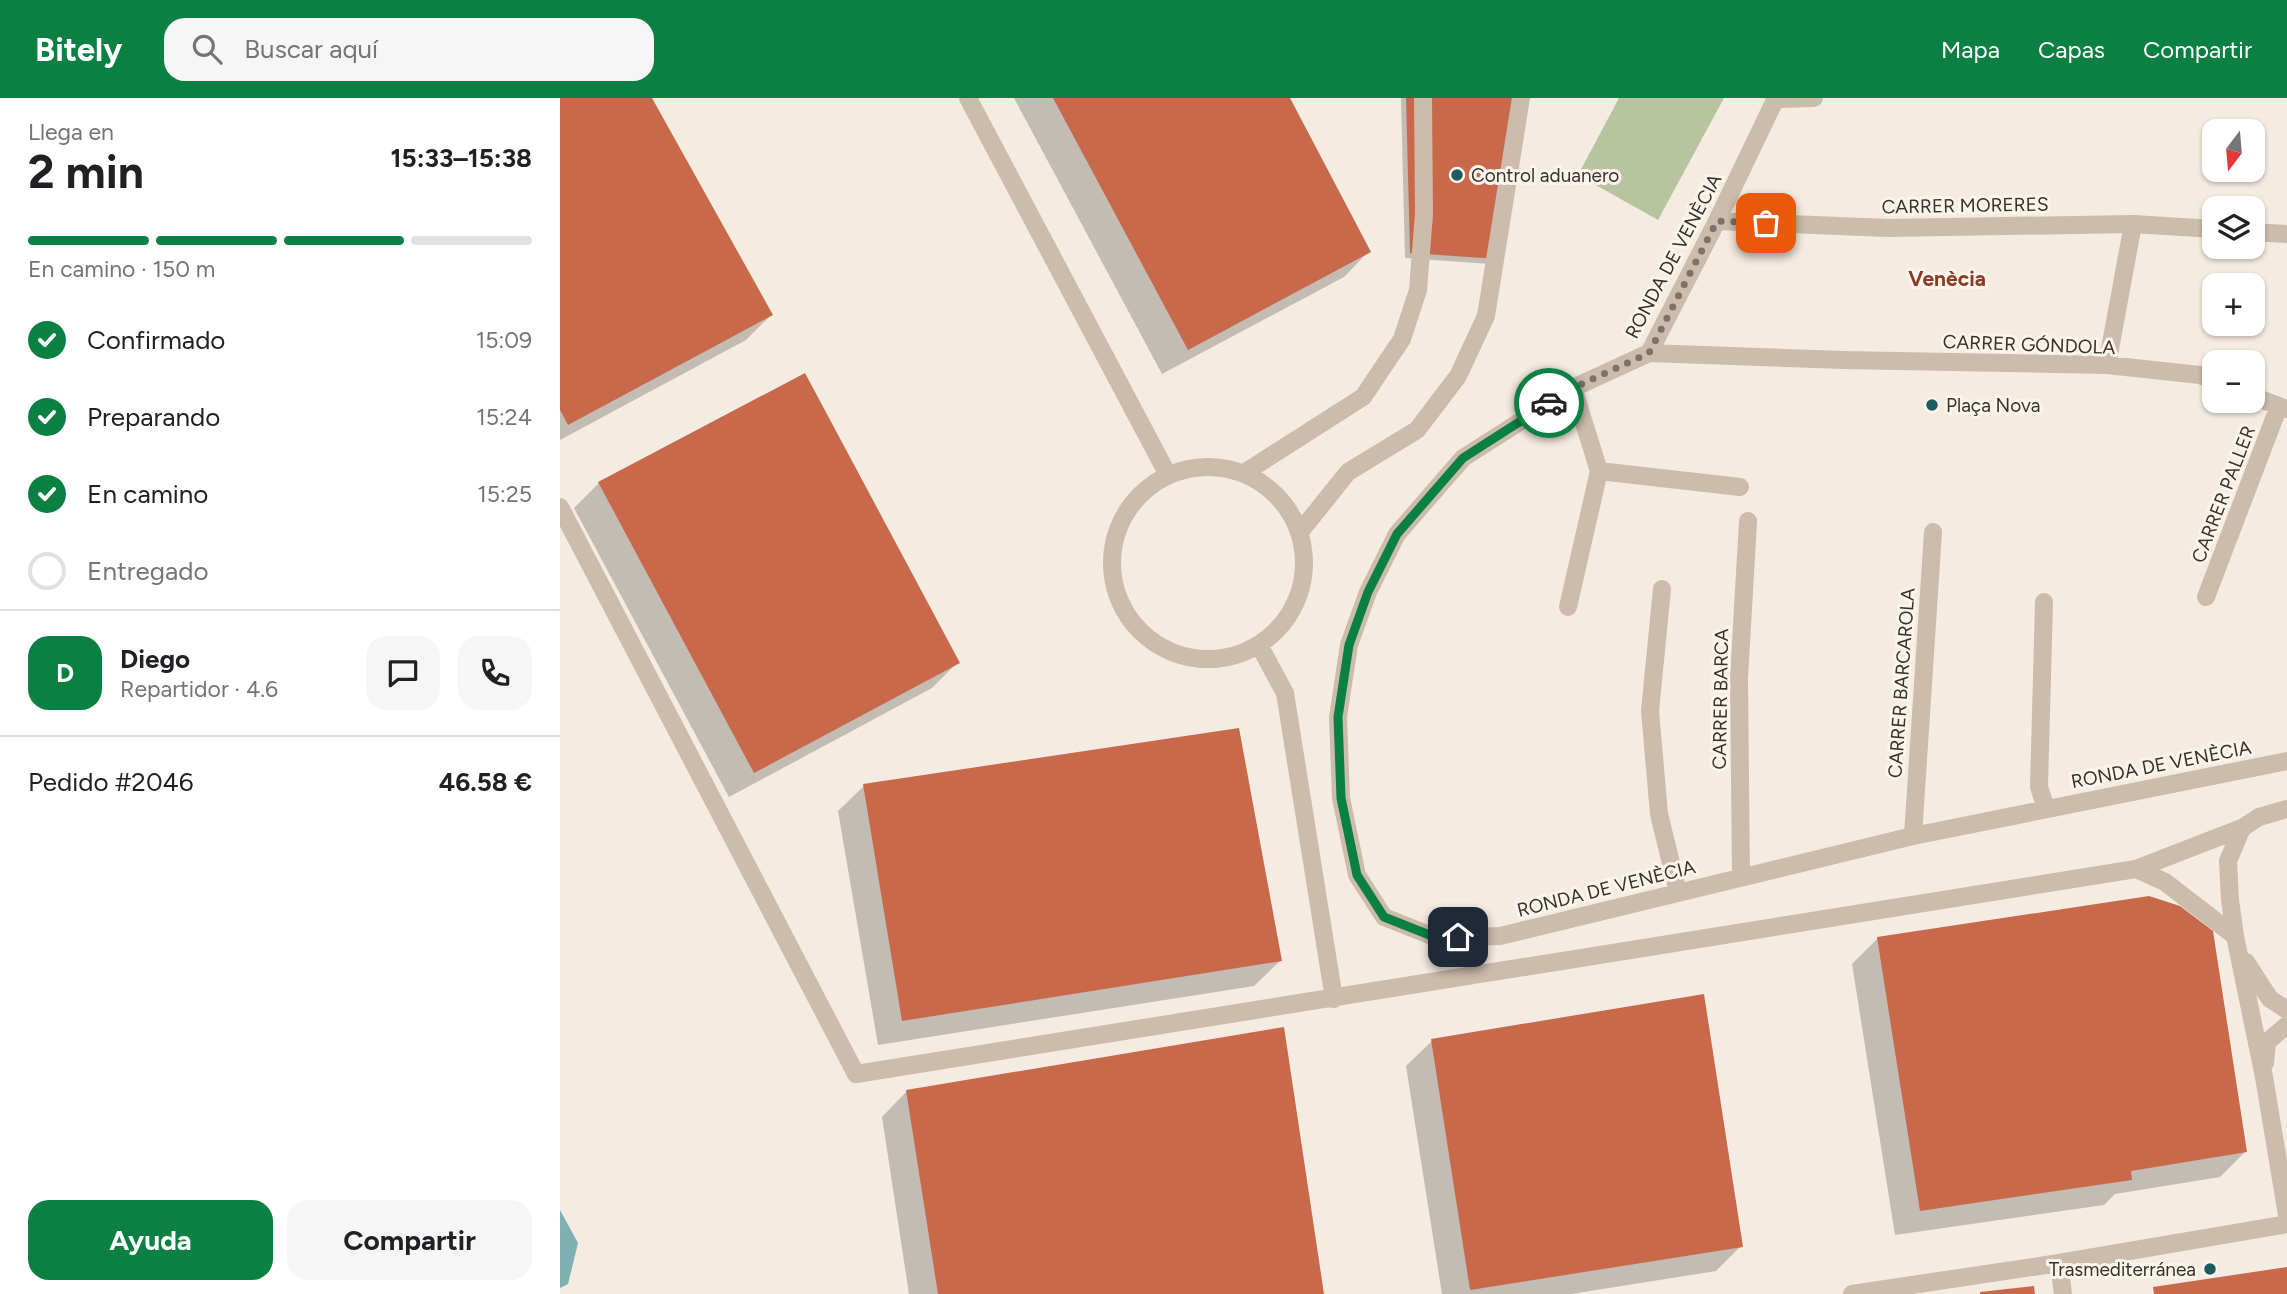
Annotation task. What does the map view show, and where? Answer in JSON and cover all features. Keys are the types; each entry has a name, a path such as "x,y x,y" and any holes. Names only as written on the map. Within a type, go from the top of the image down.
{"street":[{"path":"968,98 1168,475"},
{"path":"1244,473 1363,397 1402,339 1418,290 1424,214 1423,98"},
{"path":"1300,531 1348,472 1417,430 1458,376 1486,316 1521,98"},
{"path":"1776,98 1814,98"},
{"name":"RONDA DE VENÈCIA","path":"1776,98 1649,353 1573,388 1463,458 1397,534 1368,592 1349,645 1338,717 1341,798 1357,875 1384,917 1437,938 1500,936 1913,836 2287,761"},
{"name":"CARRER MORERES","path":"1717,221 1888,228 2133,224 2202,228"},
{"path":"2107,365 2133,224"},
{"path":"2265,233 2287,234"},
{"name":"CARRER GÓNDOLA","path":"1649,353 2107,365 2202,376"},
{"path":"1568,607 1599,471 1573,388"},
{"path":"2265,401 2283,408"},
{"name":"CARRER PALLER","path":"2206,597 2283,408"},
{"path":"1193,467 1219,467 1244,473 1269,487 1288,507 1300,531 1305,564 1300,595 1284,624 1259,645 1230,657 1199,659 1168,651 1142,634 1123,609 1113,579 1112,547 1123,517 1142,493 1168,475 1193,467"},
{"path":"1599,471 1740,488"},
{"path":"560,507 856,1074 2136,869 2242,828 2259,817 2287,809"},
{"name":"CARRER BARCA","path":"1741,877 1739,678 1748,522"},
{"name":"CARRER BARCAROLA","path":"1913,836 1933,532"},
{"path":"1662,589 1650,710 1660,814 1678,892"},
{"path":"2044,602 2039,787 2046,808"},
{"path":"1259,645 1285,693 1334,999"},
{"path":"2242,828 2228,860 2230,900 2287,1215"},
{"path":"2136,869 2165,881 2237,943 2264,992 2287,1010"},
{"path":"2264,1077 2267,1042 2287,1025"},
{"path":"1852,1294 2059,1263 2287,1224"},
{"path":"2059,1263 2063,1294"}],"green space":[{"path":"1619,98 1724,98 1658,220 1578,175"}],"water":[{"path":"560,1210 578,1243 568,1284 560,1288"}],"building":[{"path":"560,98 652,98 773,315 568,425 560,410"},
{"path":"1053,98 1290,98 1371,252 1188,350"},
{"name":"Control aduanero","path":"1406,98 1515,98 1498,259 1410,253"},
{"path":"805,373 960,663 754,773 598,482"},
{"path":"1239,728 1282,961 902,1021 863,784"},
{"path":"2149,896 2180,906 2213,931 2247,1152 2131,1171 2132,1180 1920,1211 1877,937"},
{"path":"1704,994 1743,1247 1470,1290 1431,1039"},
{"path":"1284,1027 1324,1294 938,1294 906,1090"},
{"path":"2287,1267 2287,1294 2154,1294 2153,1287"},
{"path":"2034,1286 2035,1294 1980,1294 1980,1292"}],"way so far":[{"path":"1549,403 1573,388 1649,353 1717,221 1766,223"}],"place":[{"name":"Control aduanero","path":"1457,175"},
{"name":"Plaça Nova","path":"1932,405"},
{"name":"Trasmediterránea","path":"2210,1269"}],"district":[{"name":"Venècia","path":"1947,279"}],"route":[{"path":"1458,937 1437,938 1384,917 1357,875 1341,798 1338,717 1349,645 1368,592 1397,534 1463,458 1549,403"}]}
